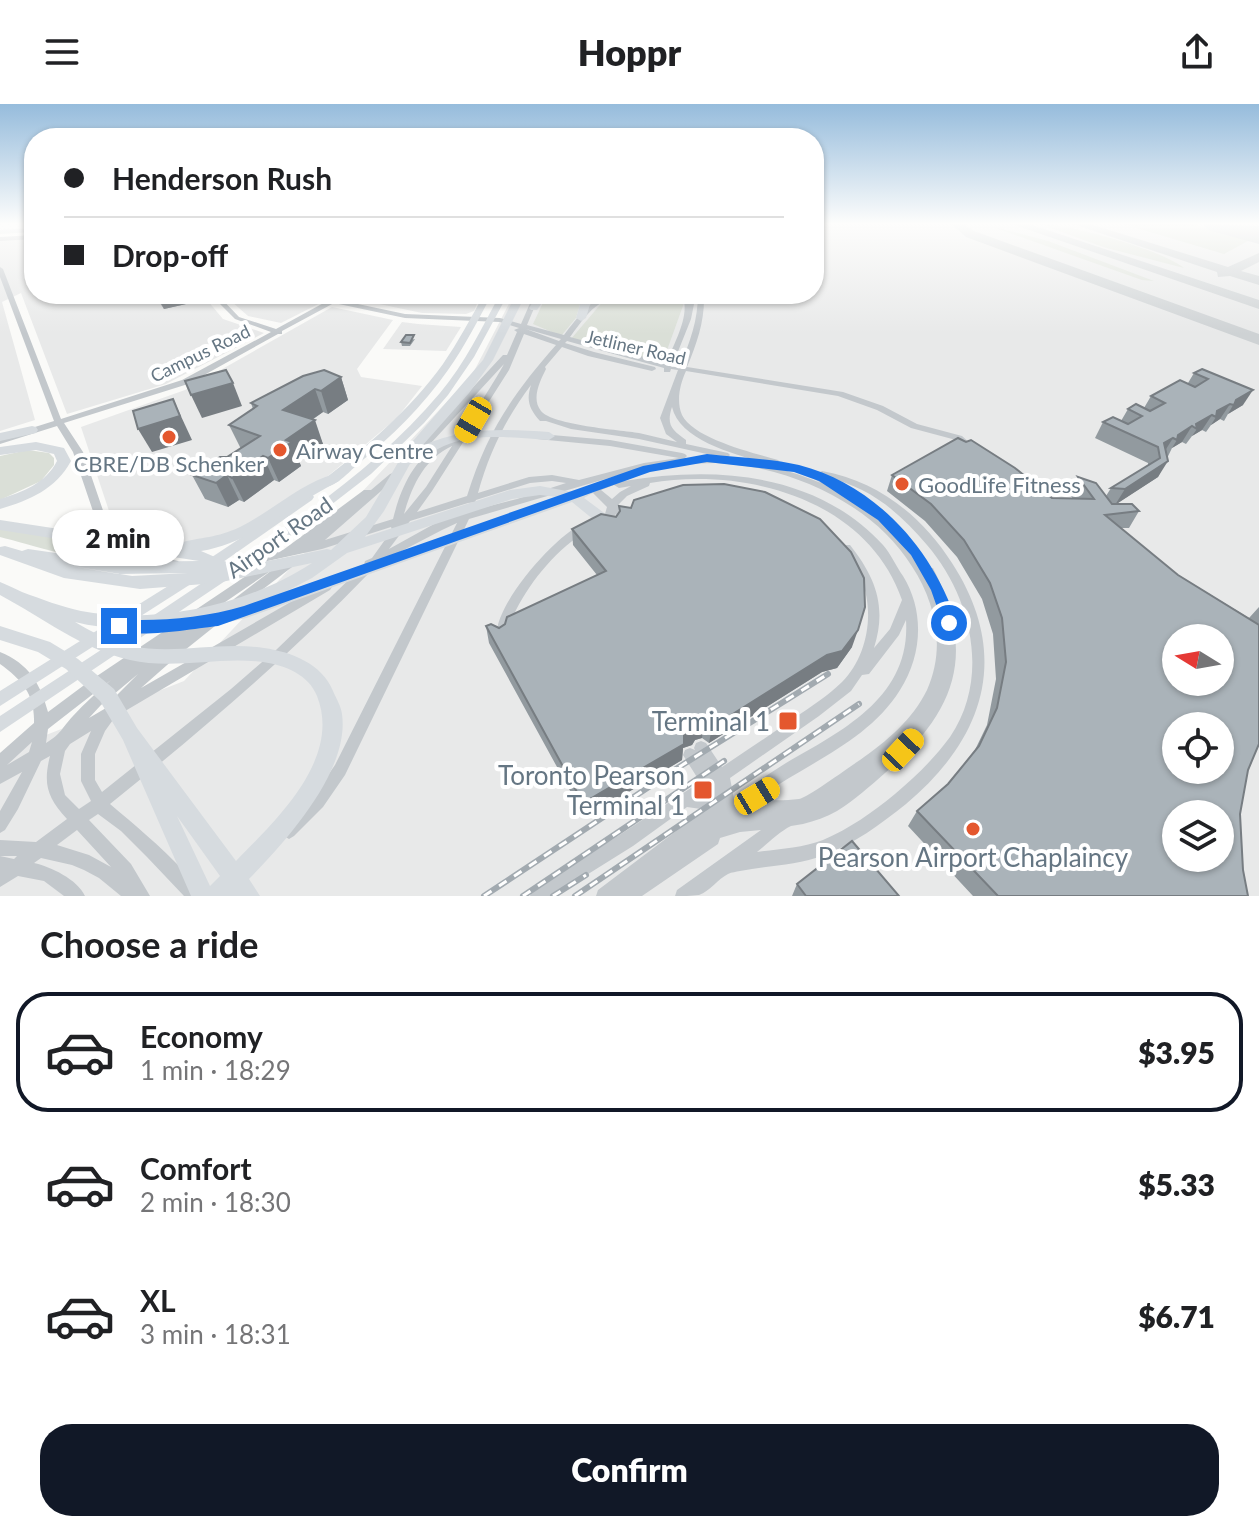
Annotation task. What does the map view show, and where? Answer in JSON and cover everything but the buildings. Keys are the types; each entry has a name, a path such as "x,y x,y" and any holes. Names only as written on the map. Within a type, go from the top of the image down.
{"highway":[{"path":"81,617 136,620 217,610 280,587 325,563 347,546 376,514 392,482 421,439 482,370 516,304"},
{"path":"534,308 536,304"},
{"path":"581,318 585,304"},
{"path":"0,444 32,430"},
{"path":"392,482 417,455 454,437 491,433 549,436"},
{"path":"0,444 47,446 59,451 64,461 57,474 43,486 0,504"},
{"path":"0,525 149,546 203,546 227,540 334,478"},
{"path":"131,582 217,577 310,559 510,495 533,491 555,491 581,499 612,525"},
{"path":"20,598 46,603 109,626 141,628 218,620 589,491"},
{"path":"2,550 64,572 131,582 199,586 261,579 363,553 438,527"},
{"path":"149,546 232,570"},
{"path":"2,550 118,568 209,564"},
{"path":"0,588 81,635 120,650 170,658 266,655 293,662 307,671 328,695 332,720 325,760 313,799 212,896 136,756 130,734"},
{"path":"0,633 44,647 72,664 107,695 130,734 248,896"}],"main road":[{"name":"Airport Road","path":"4,697 209,564 334,478 421,398 446,366 483,304"},
{"name":"Airport Road","path":"0,725 328,503 411,431 455,381 499,304"}],"street":[{"path":"0,270 55,416 78,452 100,519 110,537 122,548 154,560 209,564 269,558 541,479 564,479 587,485 604,495 628,519 626,505 629,493 645,474 706,455"},
{"path":"0,300 11,298"},
{"path":"223,304 237,318 279,332"},
{"name":"Campus Road","path":"0,444 185,382 330,304"},
{"name":"Jetliner Road","path":"348,304 394,315 490,321 667,369 679,375 855,398 914,426 959,438 969,446"},
{"path":"313,799 349,754 446,557 473,492 485,453 504,414 520,390 596,304"},
{"path":"667,369 691,304"},
{"path":"701,304 701,312 664,418 666,428 706,455"},
{"path":"0,879 251,682 344,592 394,537 453,454 505,370 534,308"},
{"path":"194,896 162,859 103,808 91,791 87,763 107,714 123,696 243,598 347,519 451,418 517,342"},
{"path":"547,360 531,396 540,416 555,425 610,443"},
{"path":"679,375 678,414 694,431 842,496 879,521 921,569 935,602 942,630 942,657 928,703 894,743 683,896"},
{"path":"540,416 571,426 639,436 706,455 826,474 859,484 893,505 924,533 947,561 966,596 977,633 978,681 969,715 946,753 924,778 860,827 817,849 742,862 717,872"},
{"name":"Campus Road","path":"32,430 62,423"},
{"path":"394,537 416,469 439,448 473,438 549,436 721,462 779,467 816,477 874,511 911,546 937,589 949,639 943,686 923,724 892,758 841,797 829,802 738,808 686,800"},
{"path":"0,762 63,709 252,579 366,493 427,442"},
{"path":"0,777 286,609 438,527 610,472 706,455"},
{"path":"589,491 647,469 693,458 779,467 823,478 883,517 910,543 927,568 947,612 950,636 948,675 925,726 889,762 837,803 808,815 742,823 693,842"},
{"path":"721,462 802,490 842,511 875,538 899,572 909,594 915,623 914,651 905,679 892,700 853,735 738,808"},
{"path":"589,491 658,477 704,475 726,476 790,489 825,505 860,528 892,565 906,593 911,613 912,649 899,681 886,702 863,723 743,800 693,842 611,896"},
{"path":"612,525 610,510 625,492 669,479 704,475"},
{"path":"816,477 832,493 842,511"},
{"path":"501,637 505,619 546,557 578,530 635,504"},
{"path":"838,540 863,571 875,612 870,649 846,687"},
{"path":"538,896 686,800 846,687 880,653 895,632 909,594"},
{"path":"142,896 125,870 59,799 53,784 57,761 74,723 100,696 243,598"},
{"path":"0,657 19,668 36,687 42,713 41,734 30,769 0,825"},
{"path":"0,664 19,668"},
{"path":"604,896 705,818 712,802 712,791 696,752 725,783 729,801 725,819 712,838 628,896"},
{"path":"0,848 41,850 86,861 112,876 133,896"},
{"path":"0,864 48,874 77,896"}],"shaded area":[{"path":"0,261 24,261 24,301 21,293 2,302 35,420 0,431"},
{"path":"824,261 1259,261 1259,896 0,896 0,753 184,681 472,375 509,304 824,304"},
{"path":"1088,261 1101,261 1154,281 1142,280"},
{"path":"1157,261 1173,261 1184,268"},
{"path":"25,304 210,304 223,319 264,333 166,384 67,414"},
{"path":"234,304 318,304 281,323 248,316"},
{"path":"379,304 477,304 474,311 466,314 422,313"},
{"path":"542,304 580,304 576,318 561,336 533,324"},
{"path":"601,304 684,304 666,353 663,353 663,360 653,361 571,339"},
{"path":"332,307 393,320 357,369 361,377 422,386 397,418 328,476 239,530 195,544 174,543 112,520 81,427 185,390"},
{"path":"402,322 461,327 446,351 383,349"},
{"path":"28,450 49,453 54,458 54,465 41,481 0,500 0,456"},
{"path":"0,529 111,546 141,562 111,563 72,556 0,537"}],"taxiway":[{"path":"1044,261 1259,340"},
{"path":"1128,261 1259,305"},
{"path":"1196,261 1229,271"},
{"path":"1229,271 1251,261"},
{"path":"1223,274 1229,271"},
{"path":"1229,271 1259,281"}],"railway":[{"path":"484,896 679,767 828,674"},
{"path":"575,896 859,704"},
{"path":"523,896 724,761"},
{"path":"553,896 586,875"}],"place":[{"name":"CBRE/DB Schenker","path":"169,437"},
{"name":"Airway Centre","path":"280,450"},
{"name":"GoodLife Fitness","path":"902,484"},
{"name":"Terminal 1","path":"788,721"},
{"name":"Toronto Pearson Terminal 1","path":"703,790"},
{"name":"Pearson Airport Chaplaincy","path":"973,829"}],"route":[{"path":"119,626 141,628 218,620 246,612 647,469 693,458 766,462 795,468 823,478 858,499 883,517 917,551 939,590 949,623"}]}
